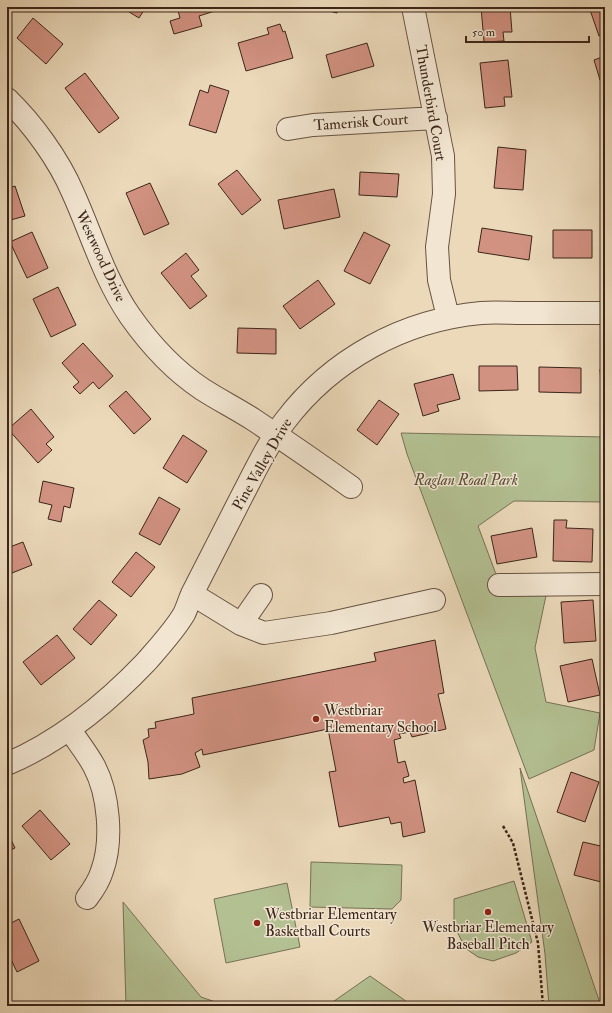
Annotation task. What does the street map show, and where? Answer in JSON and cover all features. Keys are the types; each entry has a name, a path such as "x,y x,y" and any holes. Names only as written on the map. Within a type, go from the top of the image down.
{"street":[{"name":"Thunderbird Court","path":"413,7 443,156 444,194 437,247 439,280 448,317"},
{"name":"Westwood Drive","path":"7,100 35,130 56,161 73,192 110,283 130,316 153,344 176,368 201,388 308,455 351,487"},
{"name":"Tamerisk Court","path":"288,129 313,125 436,118"},
{"name":"Pine Valley Drive","path":"7,764 42,747 70,730 94,712 132,677 154,653 183,614 259,462 276,434 307,395 331,373 357,354 386,338 416,326 448,317 482,313 605,313"},
{"path":"499,586 605,584"},
{"path":"192,594 241,624 264,633 331,623 434,600"},
{"path":"241,624 261,595"},
{"path":"70,730 94,766 102,785 107,807 107,854 102,872 87,898"}],"path":[{"path":"503,826 513,843 538,943 543,1006"}],"green space":[{"name":"Raglan Road Park","path":"401,433 605,437 605,502 514,501 478,526 500,585 548,586 535,648 546,702 600,713 594,750 529,779 407,454"},
{"path":"520,768 601,1006 549,1006 545,954"},
{"path":"311,862 402,865 401,900 392,909 310,907"},
{"name":"Westbriar Elementary Baseball Pitch","path":"514,881 532,942 516,953 493,961 478,957 465,948 454,925 454,899"},
{"name":"Westbriar Elementary Basketball Courts","path":"287,883 300,947 226,963 214,899"},
{"path":"123,902 201,997 227,1006 126,1006"},
{"path":"370,976 413,1006 327,1006"}],"building":[{"path":"121,7 146,7 139,18"},
{"path":"177,7 217,7 218,10 199,16 202,26 174,34 170,21 180,18"},
{"path":"322,7 339,7 337,13 321,9"},
{"path":"481,7 510,7 512,32 503,32 504,41 484,42"},
{"path":"589,7 605,7 605,34 599,36"},
{"path":"33,18 63,44 46,64 17,38"},
{"path":"280,24 283,32 285,31 293,58 246,71 238,43 269,34 267,28"},
{"path":"367,43 374,66 332,78 326,55"},
{"path":"605,56 605,78 600,80 594,60"},
{"path":"508,60 512,97 504,97 505,106 485,108 480,63"},
{"path":"85,73 119,118 99,133 65,88"},
{"path":"210,85 229,91 216,133 189,125 200,90 208,93"},
{"path":"498,147 526,150 523,190 494,188"},
{"path":"237,170 261,200 242,215 218,184"},
{"path":"360,172 399,174 397,197 359,195"},
{"path":"150,183 169,224 144,235 126,193"},
{"path":"15,186 25,216 7,221 7,189"},
{"path":"334,189 340,217 284,229 278,200"},
{"path":"482,228 532,236 529,260 478,252"},
{"path":"553,230 592,230 592,258 553,258"},
{"path":"32,232 48,268 27,278 10,242"},
{"path":"364,232 390,245 370,284 344,271"},
{"path":"186,253 199,270 191,276 207,296 190,309 161,273"},
{"path":"318,280 335,304 300,329 283,306"},
{"path":"58,287 76,325 51,337 33,299"},
{"path":"238,328 276,329 276,354 237,353"},
{"path":"83,343 113,376 99,389 93,382 80,394 73,387 79,382 62,363"},
{"path":"479,366 517,366 518,390 479,391"},
{"path":"539,367 581,368 581,393 539,392"},
{"path":"600,369 605,369 605,397 602,397"},
{"path":"453,374 460,399 437,405 439,411 423,416 414,384"},
{"path":"126,391 151,419 134,434 109,406"},
{"path":"379,400 399,414 377,445 357,430"},
{"path":"31,409 54,437 46,444 52,450 38,463 8,429"},
{"path":"183,435 207,451 187,483 163,468"},
{"path":"43,481 74,488 70,508 64,506 61,522 48,519 52,505 39,502"},
{"path":"159,497 180,509 160,545 139,534"},
{"path":"554,520 567,520 566,528 593,529 592,562 553,561"},
{"path":"532,528 537,557 497,564 491,536"},
{"path":"23,542 32,565 7,575 7,548"},
{"path":"136,552 155,567 131,597 112,582"},
{"path":"99,600 117,615 91,645 73,629"},
{"path":"593,600 596,641 564,643 561,602"},
{"path":"57,635 75,658 41,685 23,662"},
{"path":"435,640 444,693 438,694 446,729 412,737 410,732 399,734 401,738 394,740 398,763 405,761 409,776 403,778 404,783 415,780 425,832 403,837 401,822 391,824 389,817 339,827 329,772 336,771 328,729 203,755 202,749 195,753 200,767 182,774 149,779 148,762 143,740 149,737 148,729 156,728 155,722 194,714 192,698 376,661 374,653"},
{"path":"592,659 600,695 568,702 560,666"},
{"path":"571,772 599,782 585,822 557,812"},
{"path":"40,810 70,844 51,860 22,826"},
{"path":"7,831 15,848 7,852"},
{"path":"583,842 605,847 605,883 574,875"},
{"path":"19,919 39,961 17,972 7,951 7,925"}],"place":[{"name":"Westbriar Elementary School","path":"316,719"},
{"name":"Westbriar Elementary Baseball Pitch","path":"488,912"},
{"name":"Westbriar Elementary Basketball Courts","path":"257,923"}]}
